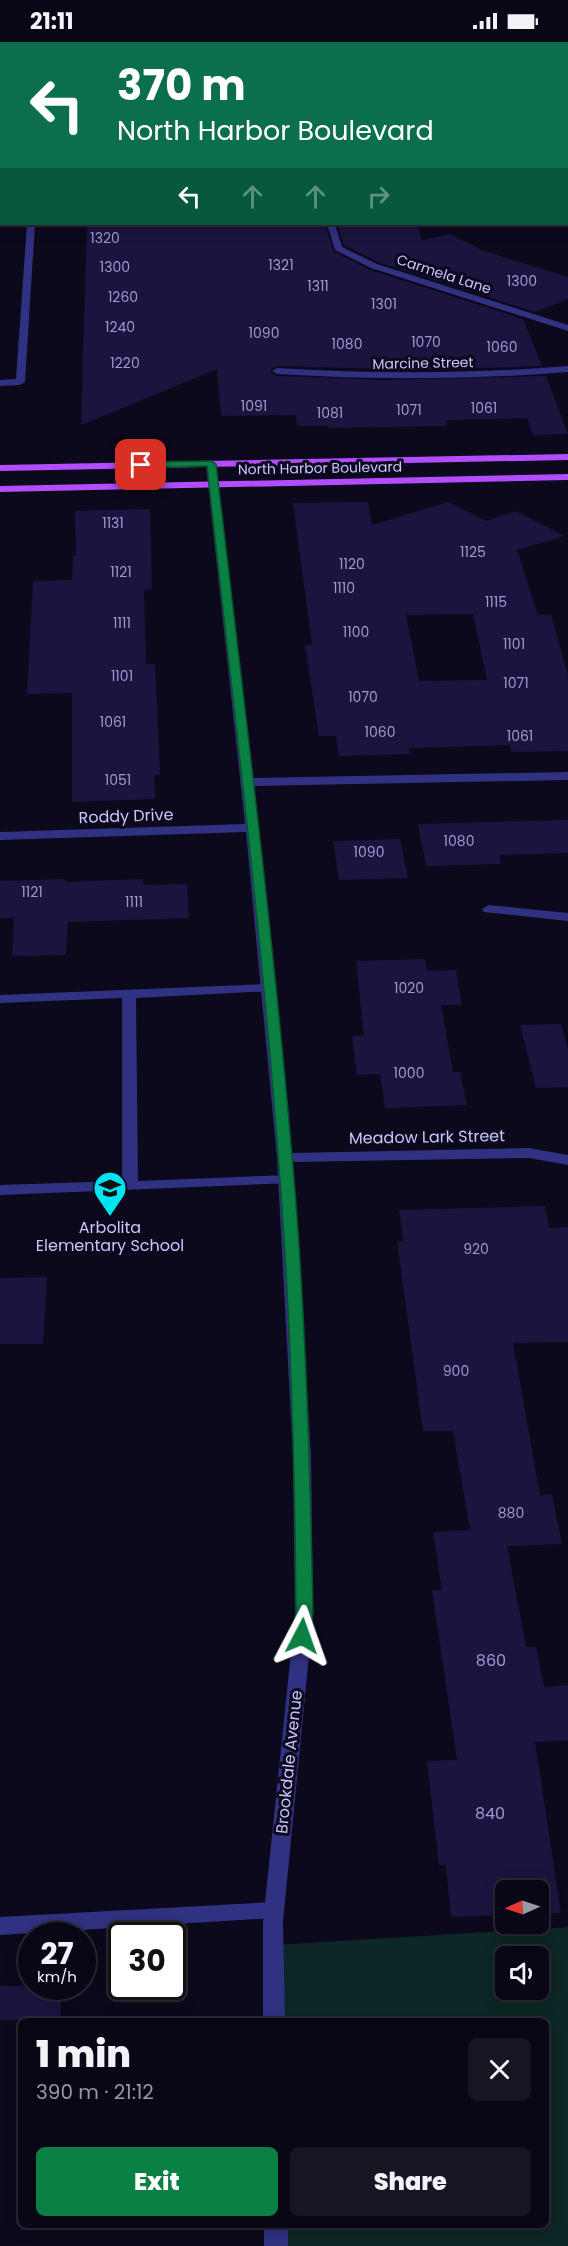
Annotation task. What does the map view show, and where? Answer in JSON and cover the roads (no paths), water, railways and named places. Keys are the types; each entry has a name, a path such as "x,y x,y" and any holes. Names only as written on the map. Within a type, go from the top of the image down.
{"main road":[{"name":"North Harbor Boulevard","path":"0,468 568,457"},
{"name":"North Harbor Boulevard","path":"0,489 568,477"}],"street":[{"path":"0,383 20,382 31,225"},
{"name":"Carmela Lane","path":"331,225 338,248 374,266 568,328"},
{"name":"Marcine Street","path":"277,371 363,377 467,376 568,369"},
{"name":"Brookdale Avenue","path":"211,464 248,782 285,1158 302,1456 304,1614 274,1911 274,2018"},
{"path":"248,782 568,776"},
{"name":"Roddy Drive","path":"0,836 252,828"},
{"path":"489,909 568,917"},
{"path":"0,999 268,988"},
{"path":"129,993 130,1186"},
{"name":"Meadow Lark Street","path":"285,1158 529,1153 568,1160"},
{"path":"0,1191 287,1180"},
{"path":"0,1926 274,1911"},
{"path":"276,2228 276,2246"}],"place":[{"name":"Arbolita Elementary School","path":"110,1217"}]}
